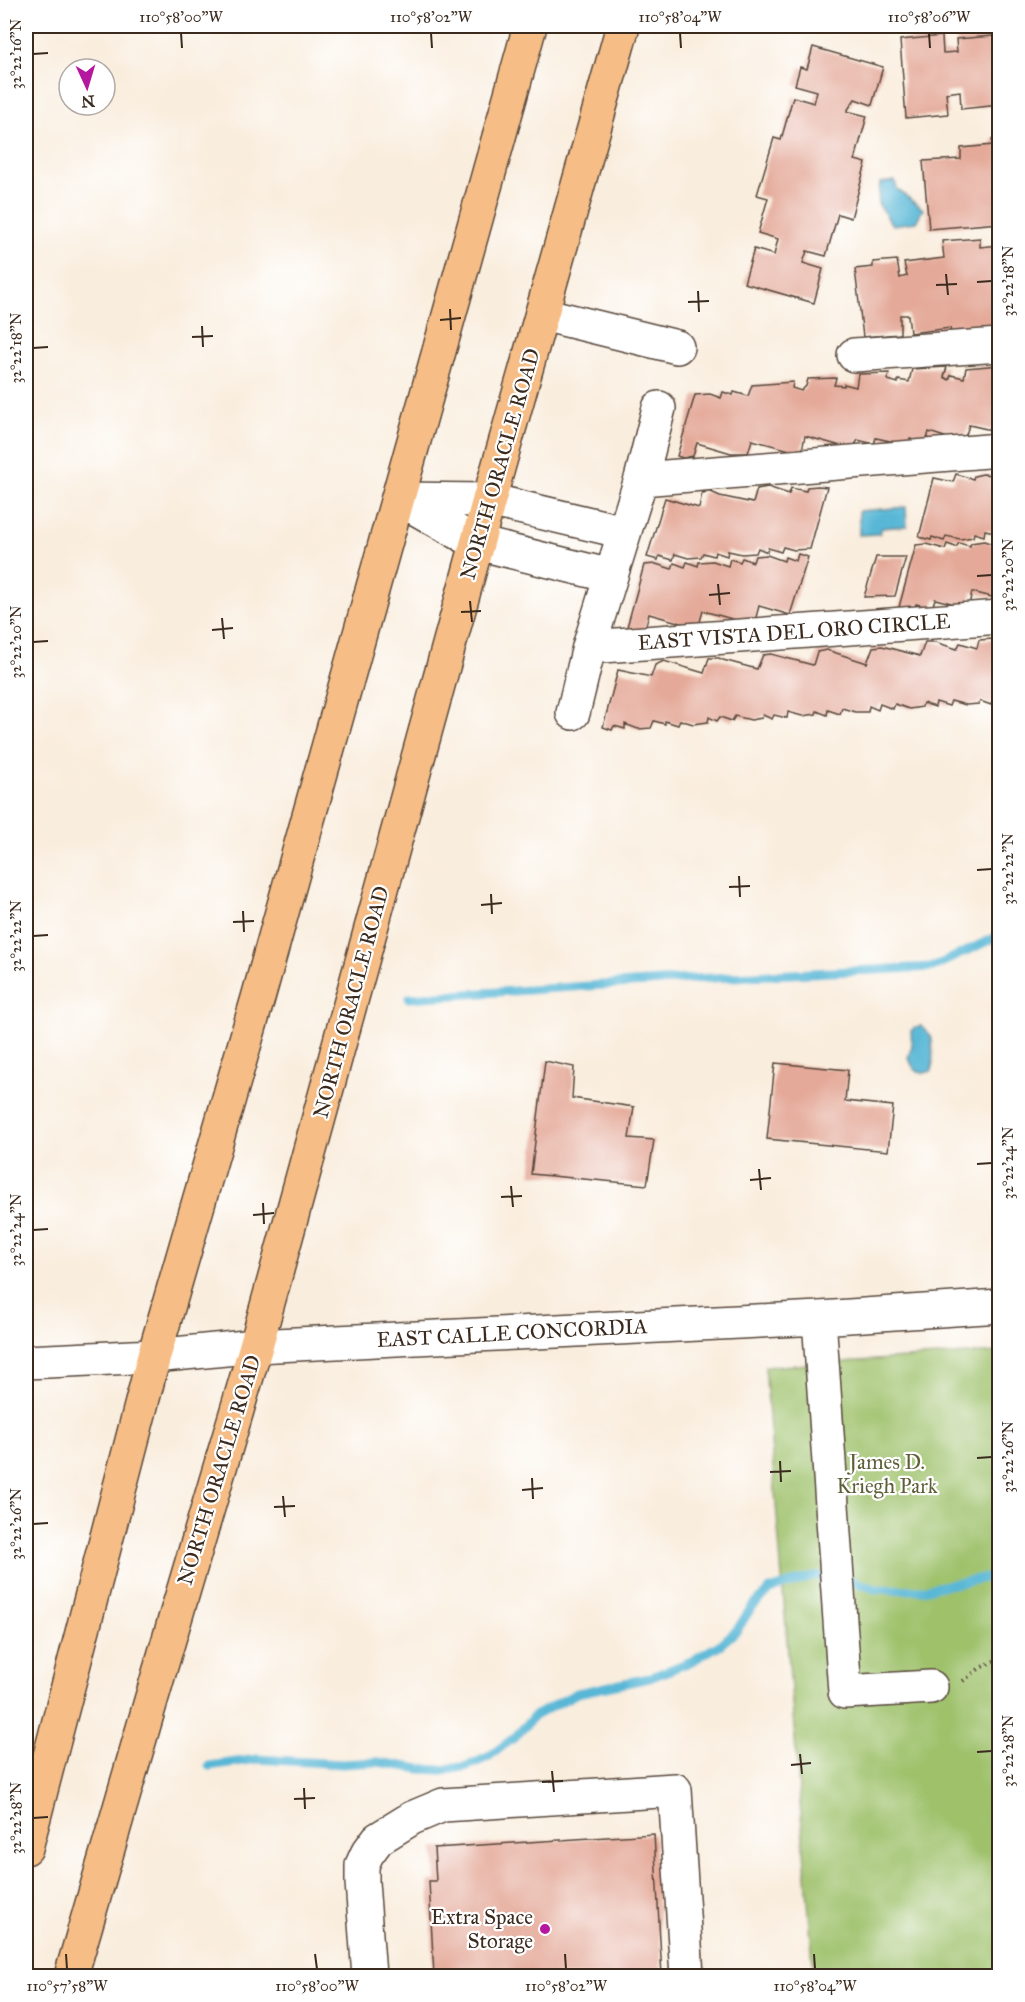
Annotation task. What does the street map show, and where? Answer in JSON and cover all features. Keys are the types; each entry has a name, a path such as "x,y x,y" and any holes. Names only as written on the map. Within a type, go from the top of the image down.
{"highway":[{"path":"26,1848 154,1356 258,998 531,26"},
{"name":"NORTH ORACLE ROAD","path":"71,1977 256,1346 477,543 623,26"}],"street":[{"path":"542,314 677,347"},
{"path":"854,355 999,345"},
{"path":"573,713 589,647 641,479 659,408"},
{"path":"641,479 999,450"},
{"path":"398,499 489,500 624,532"},
{"path":"398,499 477,543 611,576"},
{"name":"EAST VISTA DEL ORO CIRCLE","path":"589,647 999,617"},
{"name":"EAST CALLE CONCORDIA","path":"26,1362 154,1356 256,1346 819,1318 999,1306"},
{"path":"819,1318 845,1692 944,1687"},
{"path":"369,1977 362,1865 378,1839 412,1818 442,1805 675,1790 687,1977"}],"path":[{"path":"944,1687 999,1658"}],"green space":[{"name":"James D. Kriegh Park","path":"999,1352 999,1976 814,1976 765,1367"}],"water":[{"path":"895,181 897,189 923,209 916,222 892,225 878,203 880,183"},
{"path":"906,507 907,526 882,528 879,534 859,535 859,511"},
{"path":"921,1026 932,1039 932,1071 924,1073 915,1070 908,1058 912,1046 911,1031"}],"building":[{"path":"1000,26 1000,105 961,109 960,91 946,93 948,114 906,118 900,40 942,36 943,53 957,52 956,39 993,36 992,27"},
{"path":"813,47 883,67 872,105 855,99 847,111 867,116 855,160 866,163 851,218 838,214 826,256 807,251 803,263 823,269 814,303 744,283 754,249 774,255 778,239 758,233 768,198 757,195 774,138 781,140 793,97 814,103 817,91 795,85 800,67 807,69"},
{"path":"1000,138 1000,223 929,229 923,161 961,159 961,148 993,145 992,139"},
{"path":"980,238 980,247 1000,245 1000,337 952,342 950,328 910,333 908,315 900,315 900,334 863,337 855,269 873,267 873,262 897,260 900,278 907,276 904,263 944,258 942,241"},
{"path":"1000,365 1000,432 969,425 965,438 954,440 929,432 926,443 910,439 910,442 899,443 876,438 874,444 858,440 854,446 841,446 805,436 802,450 790,450 752,440 748,453 731,453 697,443 693,456 683,458 677,456 695,395 710,394 721,398 723,392 733,395 734,392 748,396 752,385 793,382 792,388 801,391 808,379 836,378 834,385 844,386 844,384 856,387 858,374 889,373 888,380 898,383 898,380 909,382 912,369 947,367 944,377 949,380 951,375 964,378 966,368"},
{"path":"956,474 973,479 974,476 983,474 1000,476 1000,530 998,533 985,530 984,536 974,533 973,537 960,539 946,536 944,541 932,537 931,540 919,537 934,478 953,482"},
{"path":"768,487 789,494 791,488 806,491 807,487 827,487 810,549 794,550 783,547 781,552 768,548 767,552 758,548 756,553 742,554 728,551 727,556 715,552 714,556 703,553 701,557 688,558 675,554 673,560 659,556 658,560 647,557 665,498 699,508 702,493 711,492 753,503 757,489"},
{"path":"984,541 998,546 1000,543 1000,599 972,592 969,605 935,599 932,608 916,604 906,609 899,607 916,545 926,544 945,549 947,544 956,547 959,543 970,546 971,543"},
{"path":"798,554 808,557 790,615 759,606 755,621 743,622 703,611 699,625 685,624 649,614 645,629 637,631 627,627 644,565 656,564 672,569 674,563 685,567 687,562 698,566 699,562 713,561 728,566 730,559 740,562 742,558 753,562 755,556 767,555 784,561 785,557 796,561"},
{"path":"876,557 906,557 895,596 864,597"},
{"path":"993,639 1000,644 1000,701 993,699 991,705 980,701 979,704 966,705 951,701 949,706 936,702 935,707 923,703 922,707 909,709 895,704 893,709 880,704 878,710 869,706 868,712 855,712 842,708 840,714 828,710 827,715 817,711 816,714 802,716 788,712 787,718 774,715 772,719 763,715 762,718 751,720 735,716 732,721 720,717 717,721 709,717 708,722 693,724 680,720 678,725 665,721 665,724 654,721 651,728 638,729 625,724 625,729 614,726 612,730 603,727 618,670 651,677 655,665 664,661 704,673 709,658 719,658 757,669 763,655 771,654 813,665 817,652 827,650 867,663 873,647 882,646 920,656 925,642 935,642 957,649 960,643 977,648 979,640"},
{"path":"545,1061 574,1067 572,1098 634,1107 629,1138 654,1140 647,1185 531,1174"},
{"path":"775,1063 848,1070 845,1101 893,1106 888,1151 767,1139"},
{"name":"Extra Space Storage","path":"654,1834 662,1976 434,1976 429,1881 436,1881 434,1848"}],"waterway":[{"path":"409,998 692,979 933,967 1000,935"},
{"path":"209,1766 257,1759 342,1764 378,1762 442,1770 468,1766 488,1757 515,1737 534,1716 577,1693 649,1678 692,1661 721,1644 737,1630 751,1608 770,1590 814,1576 843,1577 875,1589 921,1590 1000,1575"}],"place":[{"name":"Extra Space Storage","path":"545,1929"}]}
